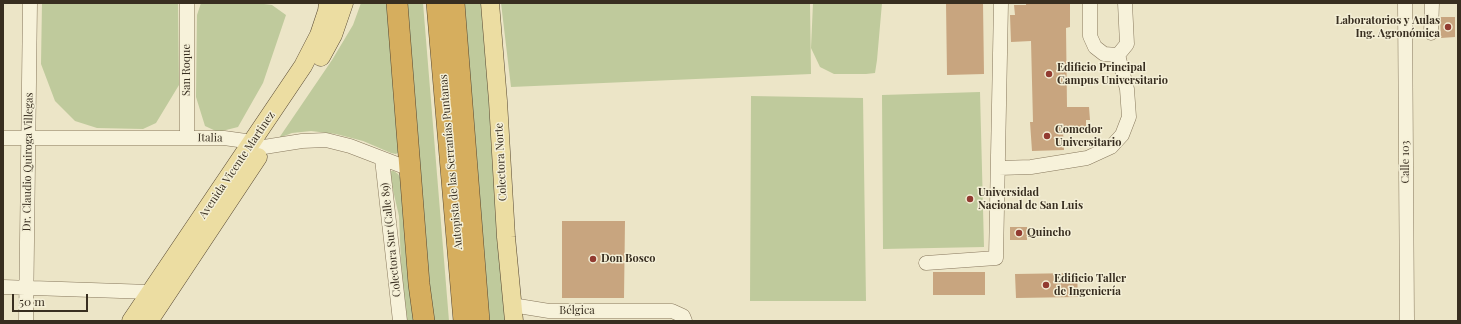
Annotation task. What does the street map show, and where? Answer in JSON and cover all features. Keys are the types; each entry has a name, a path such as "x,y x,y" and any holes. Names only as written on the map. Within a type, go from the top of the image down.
{"highway":[{"path":"397,3 419,284 424,321"},
{"name":"Autopista de las Serranías Puntanas","path":"437,3 464,321"},
{"name":"Autopista de las Serranías Puntanas","path":"454,3 479,321"}],"main road":[{"name":"Avenida Vicente Martinez","path":"258,144 319,35 328,3"},
{"name":"Avenida Vicente Martinez","path":"131,321 158,295 258,144 319,60 333,35 344,3"},
{"name":"Colectora Norte","path":"490,3 498,101 506,237 513,313"},
{"name":"Avenida Vicente Martinez","path":"149,321 158,295"}],"street":[{"name":"Dr. Claudio Quiroga Villegas","path":"26,321 30,3"},
{"name":"San Roque","path":"187,3 187,138"},
{"path":"926,263 996,258 1002,3"},
{"path":"1090,3 1090,36 1095,47 1104,54 1118,55"},
{"path":"1118,55 1127,44 1125,3"},
{"name":"Calle 103","path":"1405,3 1407,321"},
{"path":"1431,33 1432,3"},
{"path":"999,168 1031,167 1087,158 1111,147 1122,135 1129,117 1127,89 1118,55"},
{"name":"Italia","path":"3,138 224,138 258,144 302,140 326,140 350,146 410,170"},
{"name":"Colectora Sur (Calle 89)","path":"382,159 400,321"},
{"path":"3,287 158,295"},
{"name":"Bélgica","path":"513,313 550,311 672,311 683,316 685,321"}],"green space":[{"path":"42,3 178,3 179,85 156,123 143,129 97,128 75,121 55,101 41,64"},
{"path":"201,3 256,3 272,5 286,15 263,83 238,127 218,132 205,126 196,97 197,15"},
{"path":"361,3 390,3 399,152 396,154 391,153 363,141 336,134 311,131 292,133 279,138 332,60 353,25"},
{"path":"402,3 423,3 449,321 430,321"},
{"path":"461,3 486,3 510,321 488,321"},
{"path":"501,3 810,3 811,74 511,87"},
{"path":"813,3 882,3 875,73 834,74 820,67 811,48"},
{"path":"980,92 984,247 883,249 882,95"},
{"path":"751,96 863,98 866,301 750,301"},
{"path":"391,171 398,174 402,181 415,321 405,321 399,216 389,173"}],"building":[{"path":"946,3 983,3 984,74 947,75"},
{"name":"Edificio Principal Campus Universitario","path":"1026,3 1070,3 1070,27 1066,28 1067,107 1089,107 1090,120 1086,120 1086,132 1063,132 1064,150 1032,151 1030,122 1033,122 1031,41 1011,42 1010,15 1015,15 1014,5 1026,5"},
{"name":"Laboratorios y Aulas Ing. Agronómica","path":"1440,17 1455,17 1455,37 1441,38"},
{"name":"Don Bosco","path":"562,221 625,221 624,298 562,298"},
{"name":"Quincho","path":"1010,227 1027,227 1027,240 1010,240"},
{"path":"933,272 985,272 985,295 933,295"},
{"name":"Edificio Taller de Ingeniería","path":"1077,273 1078,297 1016,298 1015,274"}],"place":[{"name":"Laboratorios y Aulas Ing. Agronómica","path":"1448,27"},
{"name":"Edificio Principal Campus Universitario","path":"1049,74"},
{"name":"Comedor Universitario","path":"1047,136"},
{"name":"Universidad Nacional de San Luis","path":"970,199"},
{"name":"Quincho","path":"1019,233"},
{"name":"Don Bosco","path":"593,259"},
{"name":"Edificio Taller de Ingeniería","path":"1046,285"}]}
